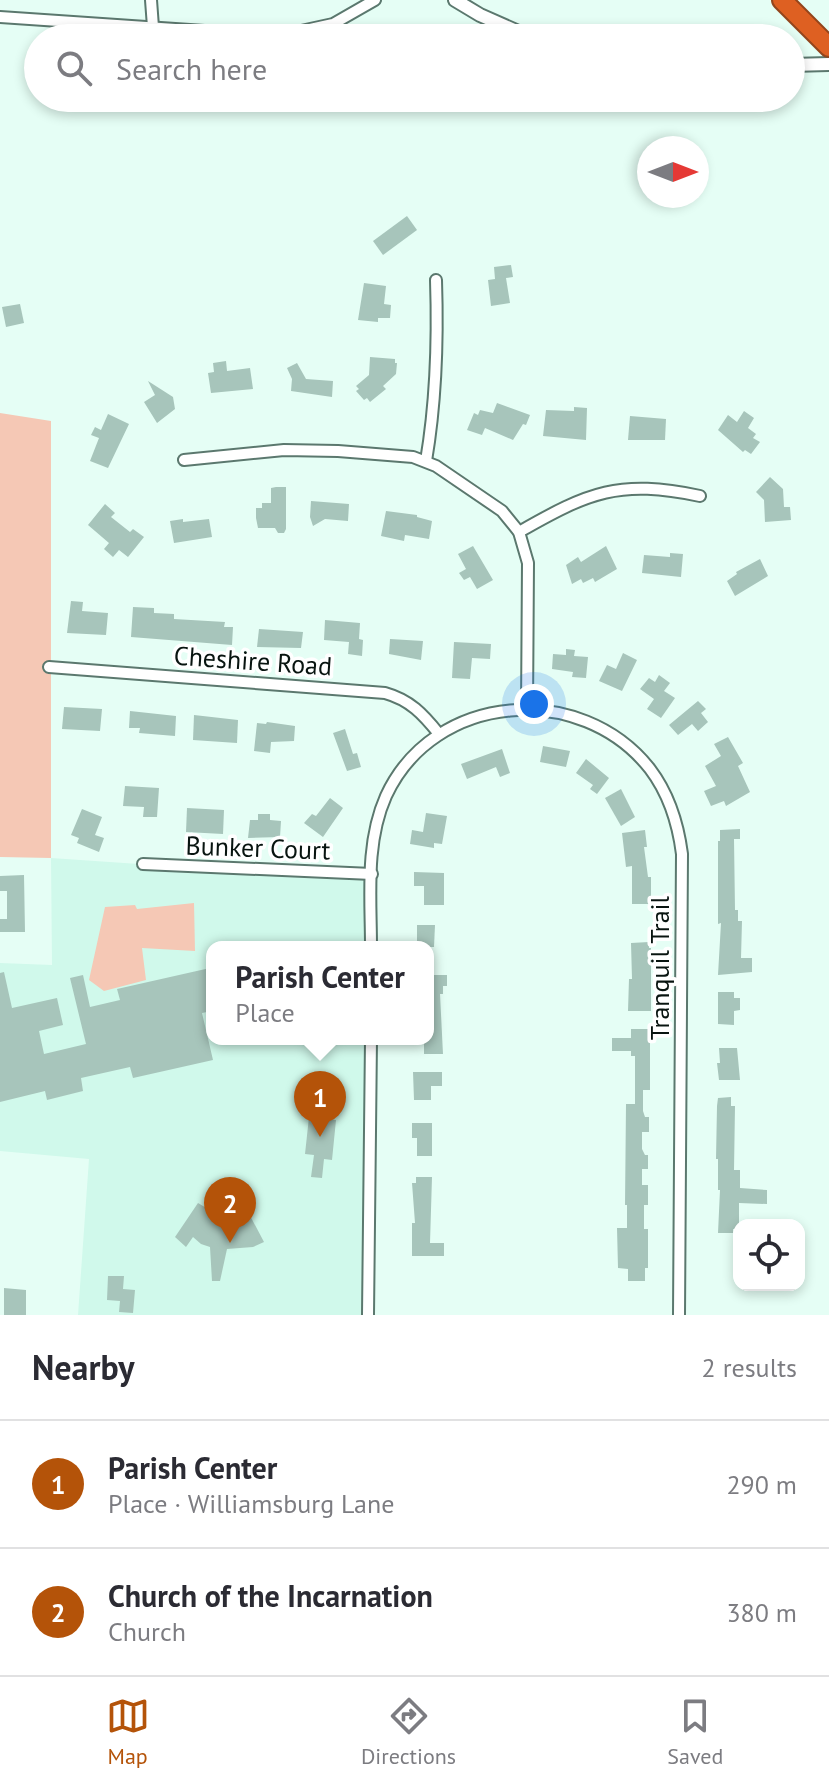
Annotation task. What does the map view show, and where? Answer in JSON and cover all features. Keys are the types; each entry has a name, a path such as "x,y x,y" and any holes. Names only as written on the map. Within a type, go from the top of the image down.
{"highway":[{"path":"782,0 829,47"}],"street":[{"path":"151,0 153,24"},
{"path":"333,24 375,0"},
{"path":"455,0 500,24"},
{"path":"0,17 107,24"},
{"path":"805,65 829,64"},
{"path":"426,461 431,429 436,280"},
{"path":"184,460 284,450 399,455 426,461 502,511 519,532 528,563 527,709"},
{"path":"519,532 569,504 605,491 643,487 700,496"},
{"name":"Cheshire Road","path":"49,667 385,693 407,701 419,710 439,734"},
{"name":"Tranquil Trail","path":"371,941 375,830 387,795 410,760 439,734 478,715 527,709 562,713 584,720 624,744 650,769 675,818 682,854 679,1315"},
{"name":"Bunker Court","path":"143,864 372,874"},
{"path":"368,1315 371,1045"}],"shaded area":[{"path":"0,413 51,421 51,858 0,857"},
{"path":"51,858 212,869 372,874 371,941 206,941 206,1045 371,1045 368,1315 78,1315 89,1159 0,1151 0,963 52,965"},
{"path":"194,903 195,951 142,948 146,980 104,991 89,980 105,907 135,905 137,909"}],"building":[{"path":"407,216 417,230 383,255 373,241"},
{"path":"511,265 513,277 506,278 510,303 491,306 488,280 495,279 494,267"},
{"path":"364,283 386,286 384,304 391,305 390,318 378,318 378,322 358,320"},
{"path":"20,304 24,323 6,327 2,307"},
{"path":"370,357 395,359 397,363 396,374 383,386 386,389 370,402 356,391 359,389 356,386 369,375"},
{"path":"226,361 227,371 250,368 253,389 211,393 208,373 214,372 213,363"},
{"path":"297,363 306,379 333,381 332,397 291,391 292,379 287,368"},
{"path":"148,381 173,397 175,409 157,423 144,402 155,395"},
{"path":"497,403 530,415 513,440 485,428 482,435 467,430 474,413 478,415 480,410 493,413"},
{"path":"574,407 587,408 586,440 543,436 546,410 574,411"},
{"path":"744,411 754,418 748,428 756,434 753,438 760,442 751,454 745,450 743,452 718,430 728,415 737,422"},
{"path":"108,414 129,424 108,468 90,461 99,438 91,435 95,427 101,430"},
{"path":"630,416 666,419 665,440 628,440"},
{"path":"770,477 783,489 784,507 790,507 791,520 765,522 764,500 756,492"},
{"path":"286,487 284,533 278,533 275,528 258,528 256,518 256,508 262,508 262,503 271,503 271,488"},
{"path":"311,501 349,504 348,521 325,519 313,526"},
{"path":"105,504 115,513 111,517 130,532 133,529 144,537 128,557 119,550 113,557 104,549 109,543 88,525"},
{"path":"386,511 417,515 432,521 429,539 405,535 404,541 381,536"},
{"path":"183,519 183,522 209,519 212,537 174,543 170,521"},
{"path":"473,546 493,580 477,589 470,577 464,580 459,573 466,569 458,554"},
{"path":"606,546 617,569 595,582 593,578 583,583 581,579 572,584 566,565 578,557 581,562"},
{"path":"670,553 683,554 681,577 642,573 644,555 670,557"},
{"path":"760,559 768,576 735,596 727,581 736,572"},
{"path":"71,601 83,602 82,611 108,613 106,635 67,633"},
{"path":"133,607 154,608 154,613 174,614 174,619 225,622 224,627 233,627 232,645 131,637"},
{"path":"325,620 360,623 362,656 348,654 349,642 324,640"},
{"path":"259,629 303,632 301,648 257,647"},
{"path":"390,639 423,641 421,660 389,654"},
{"path":"454,642 491,644 490,659 472,658 470,679 452,678"},
{"path":"566,649 575,650 574,656 588,657 586,678 572,677 573,672 552,669 553,654 566,655"},
{"path":"623,653 637,660 622,691 599,681 607,665 616,669"},
{"path":"659,675 670,683 664,691 675,698 661,718 647,709 654,699 640,689 649,678 655,682"},
{"path":"698,701 706,709 701,713 708,722 698,731 692,724 678,735 669,725"},
{"path":"64,707 102,709 100,731 62,729"},
{"path":"130,711 176,716 175,736 139,733 140,728 129,728"},
{"path":"194,715 238,720 237,743 193,740"},
{"path":"257,723 295,726 294,741 271,742 270,753 254,751"},
{"path":"345,729 361,767 347,771 333,733"},
{"path":"728,737 743,763 738,766 750,792 726,806 724,801 711,806 704,791 716,786 705,766 721,756 714,744"},
{"path":"543,746 570,751 566,767 540,762"},
{"path":"502,749 510,773 500,777 496,767 467,779 461,764"},
{"path":"586,759 609,778 597,794 590,789 593,785 576,773"},
{"path":"125,786 159,788 157,817 143,817 144,807 123,806"},
{"path":"621,789 635,817 621,826 605,798"},
{"path":"330,798 343,808 323,837 304,823 312,814 316,816"},
{"path":"187,808 224,810 223,834 186,832"},
{"path":"82,809 102,817 95,835 104,838 99,852 77,843 79,838 71,835"},
{"path":"426,813 447,816 442,844 434,843 434,848 410,844 412,830 423,832"},
{"path":"258,814 270,814 270,820 281,821 280,837 248,838 250,820 258,820"},
{"path":"740,829 740,839 734,839 735,910 738,910 738,921 742,921 741,958 752,958 752,972 718,975 721,923 718,924 718,841 720,830"},
{"path":"645,830 651,904 632,904 632,866 626,867 622,833"},
{"path":"414,872 444,873 444,905 424,905 424,886 414,886"},
{"path":"24,875 25,932 0,932 0,919 7,919 7,891 0,891 0,876"},
{"path":"417,925 435,925 434,947 434,941 417,941"},
{"path":"649,942 651,1011 628,1011 629,979 632,979 631,943"},
{"path":"206,969 206,1012 202,1013 206,1045 209,1045 213,1060 133,1078 130,1067 81,1078 83,1091 47,1100 45,1091 0,1102 0,973 4,972 12,1008 57,998 63,1025 39,1031 44,1054 86,1044 70,978 83,975 90,1007 120,1000 117,989"},
{"path":"434,975 447,975 447,986 443,986 443,994 440,994 443,1054 424,1054 424,1045 434,1045"},
{"path":"718,992 734,992 734,998 740,998 740,1010 734,1011 734,1025 718,1024"},
{"path":"631,1029 648,1029 650,1040 650,1090 643,1090 643,1111 645,1117 649,1117 649,1132 642,1132 642,1149 648,1155 648,1169 642,1169 642,1185 648,1185 648,1205 644,1205 644,1229 648,1229 645,1281 628,1281 628,1269 618,1268 617,1228 627,1228 626,1104 635,1104 635,1056 631,1056 631,1051 612,1051 612,1038 631,1038"},
{"path":"719,1048 737,1048 740,1080 719,1080"},
{"path":"413,1072 442,1072 442,1086 431,1086 431,1100 414,1100"},
{"path":"731,1097 731,1106 735,1106 734,1170 740,1170 740,1188 767,1190 767,1204 739,1203 739,1219 733,1219 733,1233 718,1233 718,1098"},
{"path":"309,1117 336,1120 332,1160 324,1159 322,1178 311,1177 314,1155 305,1154"},
{"path":"412,1123 432,1123 432,1156 417,1156 417,1138 412,1138"},
{"path":"416,1177 432,1177 430,1243 444,1243 444,1256 412,1256 412,1223 415,1223 412,1183 416,1183"},
{"path":"198,1203 208,1209 232,1203 246,1208 264,1242 253,1247 227,1249 220,1281 212,1281 210,1247 193,1237 186,1247 175,1237"},
{"path":"108,1276 124,1276 123,1289 135,1290 133,1313 119,1312 120,1301 107,1300"},
{"path":"4,1288 26,1290 26,1315 4,1315"}],"place":[{"name":"Parish Center","path":"320,1137"},
{"name":"Church of the Incarnation","path":"230,1243"}]}
